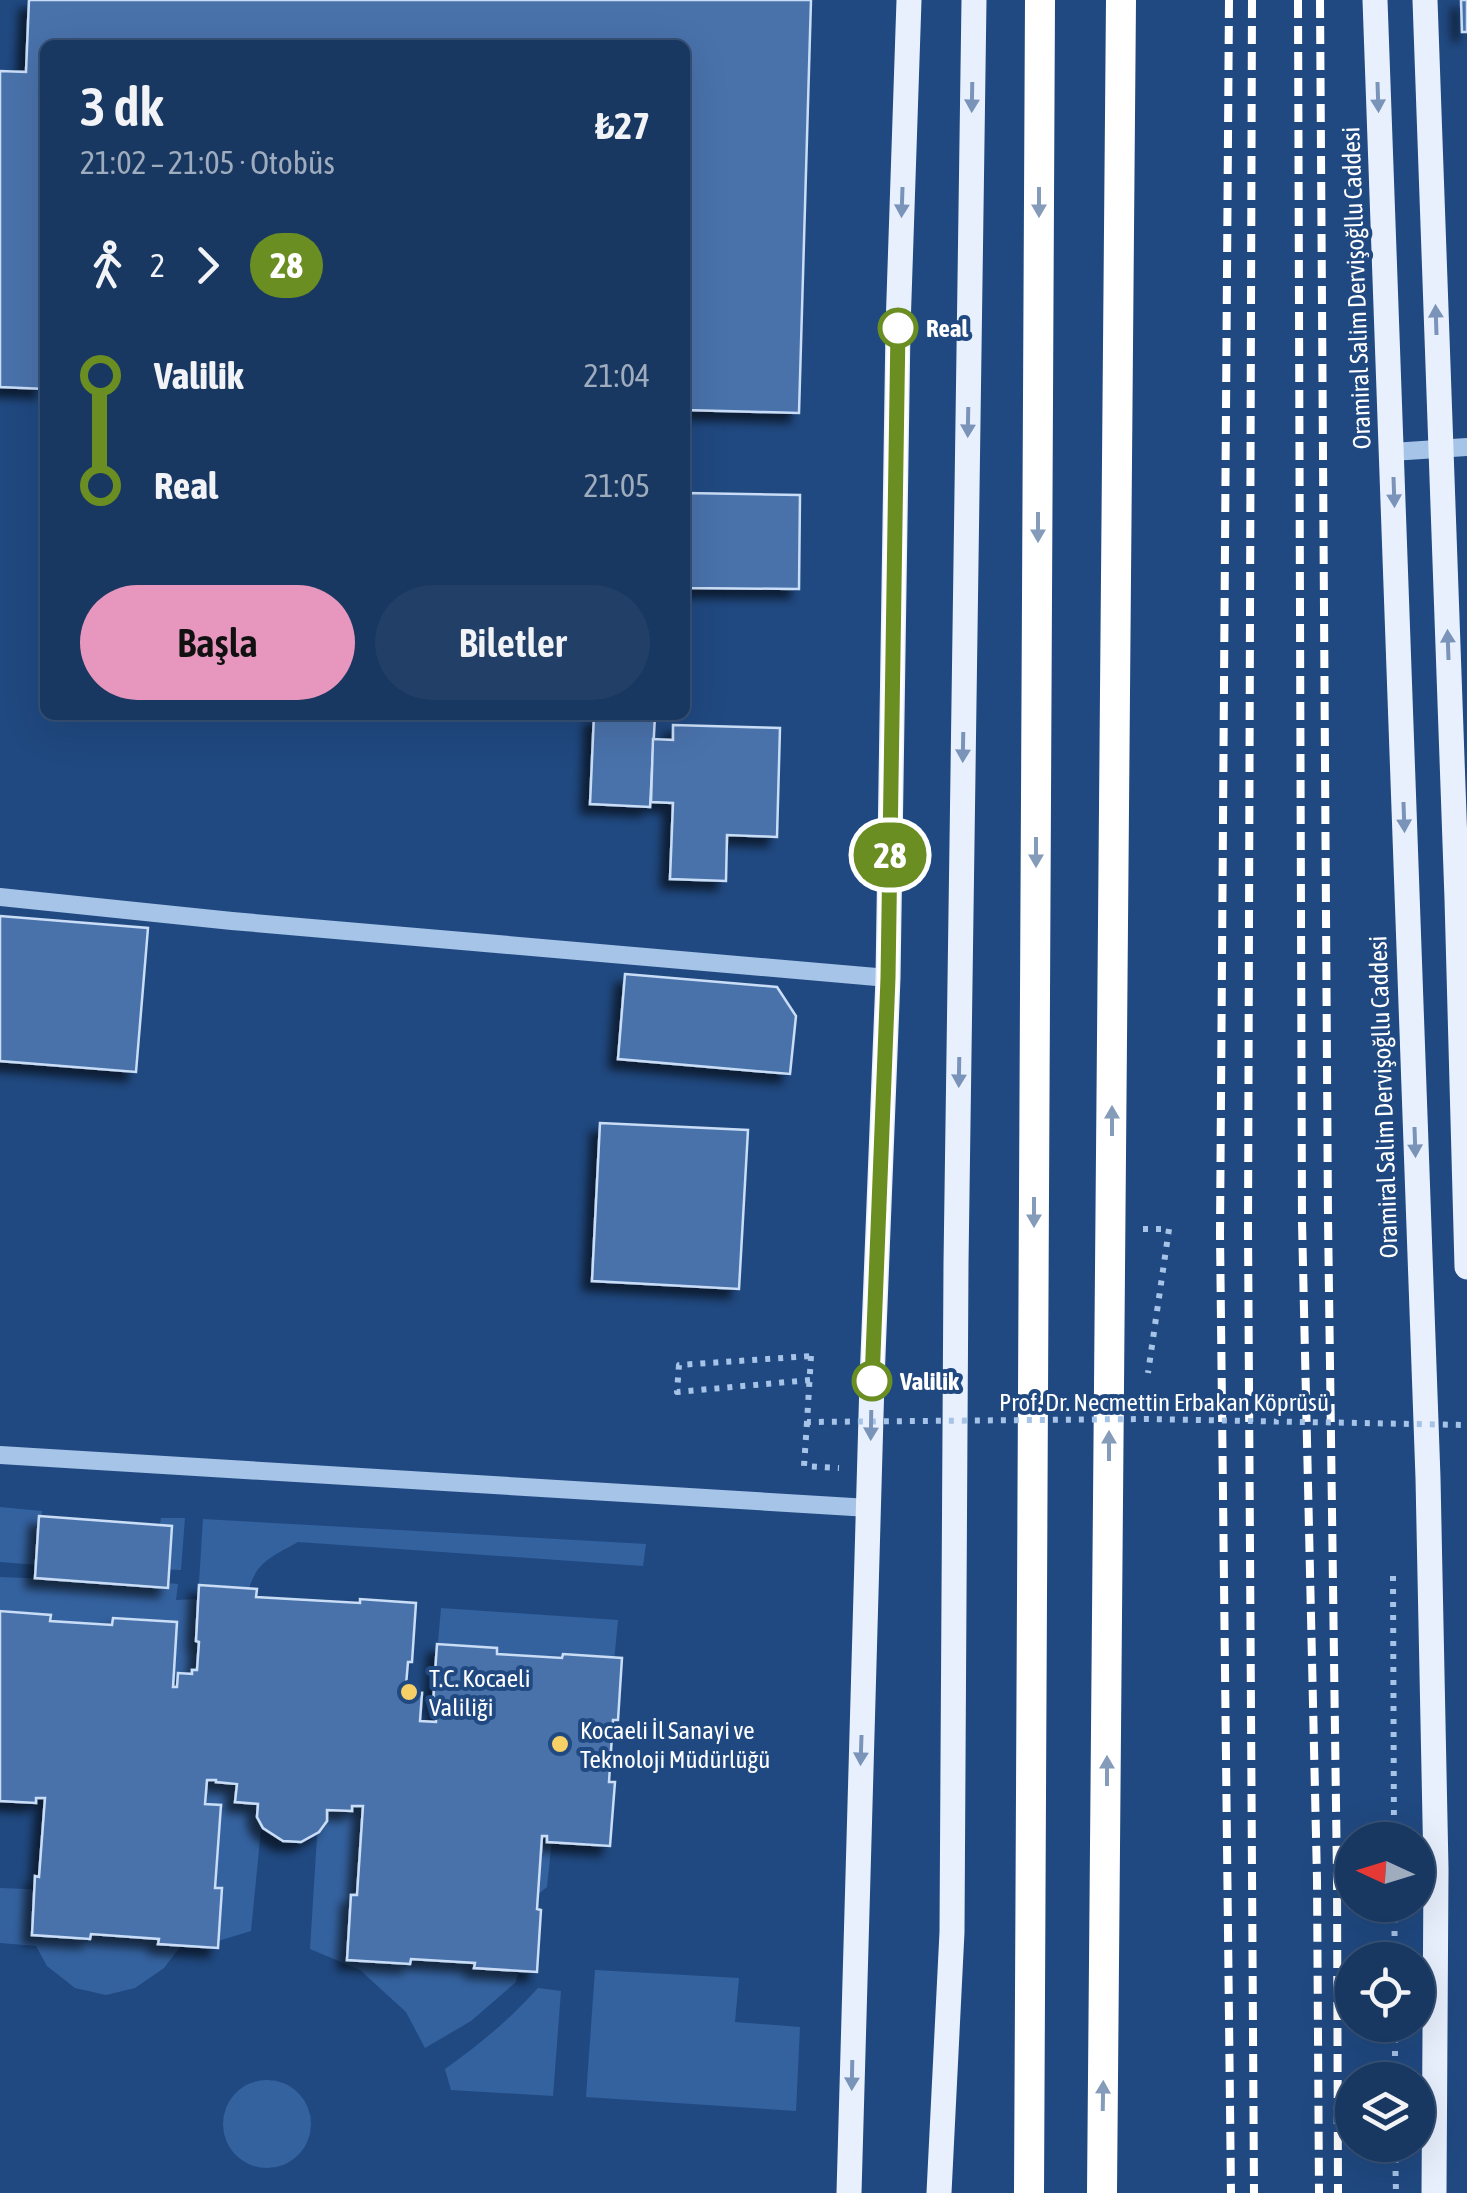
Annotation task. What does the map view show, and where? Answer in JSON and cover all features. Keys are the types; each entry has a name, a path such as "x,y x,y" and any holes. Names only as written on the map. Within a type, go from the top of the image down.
{"highway":[{"path":"1029,2193 1040,0"},
{"path":"1102,2193 1120,0"}],"main road":[{"path":"849,2193 888,978 908,0"},
{"path":"938,2193 952,1932 956,1283 974,0"},
{"name":"Oramiral Salim Dervişoğllu Caddesi","path":"1375,0 1428,1478 1436,1869 1434,2193"},
{"path":"1425,0 1467,1267"}],"street":[{"path":"1392,452 1467,447"},
{"path":"0,896 514,947 888,978"},
{"path":"0,1455 868,1508"}],"path":[{"path":"1146,1386 1168,1250"},
{"path":"804,1466 810,1380 811,1356 679,1365 677,1392 810,1380"},
{"name":"Prof. Dr. Necmettin Erbakan Köprüsü","path":"807,1422 1144,1420 1467,1425"},
{"path":"1396,2162 1396,2193"}],"shaded area":[{"path":"0,1507 42,1511 41,1523 158,1536 161,1518 185,1518 181,1570 155,1569 154,1582 178,1584 176,1600 198,1599 203,1519 646,1544 643,1566 298,1542 264,1563 250,1586 247,1597 406,1756 466,1725 434,1687 441,1608 618,1620 613,1672 555,1810 547,1887 525,1905 523,1950 516,1982 471,2021 425,2048 406,2012 360,1970 310,1949 319,1805 264,1799 251,1931 218,1941 184,1942 164,1968 135,1988 106,1995 75,1988 47,1966 36,1946 0,1943 0,1888 54,1890 69,1812 0,1637 0,1577 50,1579 51,1566 0,1562"},
{"path":"595,1970 739,1978 735,2022 800,2027 796,2111 586,2097"},
{"path":"538,1988 561,1991 553,2096 451,2090 445,2069 493,2032"},
{"path":"267,2080 298,2093 311,2124 298,2155 267,2168 236,2155 223,2124 236,2093"}],"building":[{"path":"29,0 811,0 799,413 690,410 690,40 40,40 40,389 0,387 0,71 26,72"},
{"path":"1461,0 1467,0 1467,32 1462,32"},
{"path":"690,493 800,495 799,589 690,588"},
{"path":"594,720 655,720 650,807 590,804"},
{"path":"673,725 780,728 777,837 727,835 726,881 670,879 673,803 651,802 653,739 673,740"},
{"path":"0,916 148,928 136,1072 0,1061"},
{"path":"625,974 777,987 796,1016 790,1074 618,1059"},
{"path":"600,1123 748,1130 739,1289 592,1281"},
{"path":"39,1516 172,1526 168,1588 35,1578"},
{"path":"199,1585 257,1589 256,1597 416,1603 412,1662 408,1662 406,1685 410,1685 409,1692 422,1693 420,1721 436,1722 437,1704 433,1704 437,1644 497,1648 497,1654 622,1658 609,1782 615,1782 610,1846 547,1842 547,1836 542,1836 537,1972 474,1968 475,1963 347,1960 351,1895 357,1895 363,1806 352,1806 352,1811 327,1810 327,1821 319,1832 301,1842 283,1841 263,1828 257,1817 258,1804 235,1802 237,1784 216,1780 207,1780 205,1804 221,1805 215,1888 222,1888 218,1948 91,1934 90,1939 32,1935 45,1798 36,1798 36,1803 0,1801 0,1611 51,1615 50,1621 112,1625 113,1618 177,1622 173,1687 177,1687 178,1673 192,1674 192,1670 197,1670"}],"railway":[{"path":"1229,0 1220,1234 1231,2193"},
{"path":"1252,0 1248,1230 1254,2193"},
{"path":"1298,0 1302,1222 1317,1879 1319,2193"},
{"path":"1320,0 1338,2193"}],"bus line":[{"name":"28","path":"872,1381 888,978 898,328"}],"place":[{"name":"Real","path":"898,328"},
{"name":"Valilik","path":"872,1381"},
{"name":"T.C. Kocaeli Valiliği","path":"409,1692"},
{"name":"Kocaeli İl Sanayi ve Teknoloji Müdürlüğü","path":"560,1744"}]}
